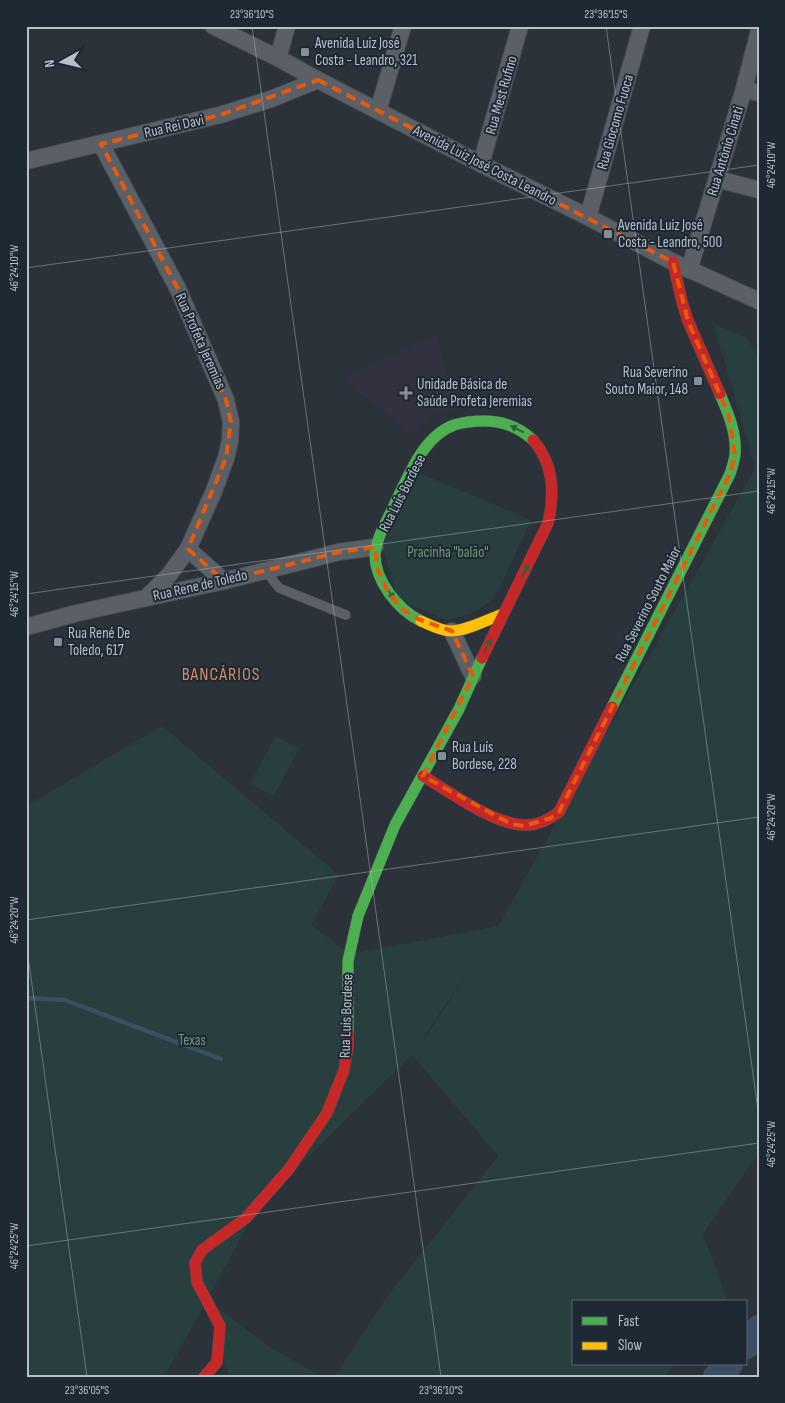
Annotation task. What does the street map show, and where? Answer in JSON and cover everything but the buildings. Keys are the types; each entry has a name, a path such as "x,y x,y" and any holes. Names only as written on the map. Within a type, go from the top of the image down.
{"street":[{"name":"Avenida Luiz José Costa Leandro","path":"213,26 673,262 759,302"},
{"path":"278,58 287,26"},
{"path":"378,111 403,26"},
{"name":"Rua Mest Rufino","path":"481,164 520,26"},
{"name":"Rua Giocomo Fuoca","path":"588,217 642,26"},
{"name":"Rua Antônio Cinati","path":"689,270 717,179 751,91 759,31"},
{"name":"Rua Rei Davi","path":"26,161 220,116 271,99 318,80"},
{"name":"Rua Profeta Jeremias","path":"101,144 178,289 226,400 231,422 230,441 226,458 214,491 188,549 169,575 147,597"},
{"path":"717,179 759,190"},
{"name":"Rua Severino Souto Maior","path":"423,776 490,815 511,824 524,826 534,824 551,818 559,812 730,474 735,456 735,436 728,412 688,321 673,262"},
{"name":"Rua Luis Bordese","path":"204,1377 217,1362 220,1326 197,1282 195,1263 202,1250 246,1218 289,1169 330,1107 344,1070 348,1046 348,961 358,916 408,798 423,776 459,709 473,676 548,523 552,508 553,490 547,459 541,448 519,428 500,422 466,420 439,433 424,448 416,462 375,547 378,570 388,592 402,609 434,627 452,631"},
{"name":"Rua Rene de Toledo","path":"26,627 339,552 375,547"},
{"path":"188,549 224,581"},
{"path":"473,676 452,631 503,614"}],"lane":[{"path":"265,570 279,588 346,615"}],"highlighted area":[{"path":"318,80 673,262 688,321 728,413 735,456 730,474 559,812 551,818 524,826 511,824 423,776 473,676 452,631 418,619 402,609 388,592 378,570 375,547 339,552 224,581 188,549 226,458 231,422 226,400 178,289 101,144 220,115"}],"shaded area":[{"name":"Unidade Básica de Saúde Profeta Jeremias","path":"437,334 456,409 433,416 421,424 414,435 340,378"}],"green space":[{"name":"Texas","path":"714,325 746,337 759,358 759,1152 703,1234 727,1300 572,1300 572,1366 673,1366 665,1377 334,1377 386,1298 498,1156 412,1055 258,1206 207,1300 273,1349 323,1377 229,1377 207,1301 164,1377 26,1377 26,806 162,726 339,875 311,925 350,954 498,926 755,468","holes":["472,966 433,1026 420,1043"]},
{"name":"Pracinha \"balão\"","path":"417,472 531,520 499,590 489,602 471,614 447,620 398,600 382,546"},
{"path":"275,736 299,748 274,796 250,784"}],"waterway":[{"path":"26,998 65,1000 221,1059"},
{"path":"748,1343 759,1329"},
{"path":"717,1377 727,1366"}],"traffic: fast":[{"path":"612,707 730,474 735,455 735,439 720,394"},
{"path":"421,621 404,610 389,593 379,573 375,553 382,530 419,456 426,446 443,430 454,425 469,422 491,421 504,424 523,432 533,440"},
{"path":"348,1033 348,961 358,916 395,825 459,709 482,658"}],"traffic: slow":[{"path":"421,621 436,628 451,631 471,627 503,614"}],"traffic: jam":[{"path":"673,262 688,321 720,394"},
{"path":"482,658 548,523 552,501 551,479 545,459 533,440"},
{"path":"423,776 473,807 501,820 514,824 531,825 540,823 559,812 612,707"},
{"path":"204,1377 217,1362 220,1326 197,1282 195,1263 202,1250 246,1218 289,1169 327,1113 344,1070 348,1033"}],"place":[{"name":"Avenida Luiz José Costa - Leandro, 321","path":"305,52"},
{"name":"Avenida Luiz José Costa - Leandro, 500","path":"608,234"},
{"name":"Rua Severino Souto Maior, 148","path":"698,381"},
{"name":"Unidade Básica de Saúde Profeta Jeremias","path":"406,393"},
{"name":"Rua René De Toledo, 617","path":"58,642"},
{"name":"Rua Luís Bordese, 228","path":"442,756"}],"district":[{"name":"BANCÁRIOS","path":"221,674"}]}
